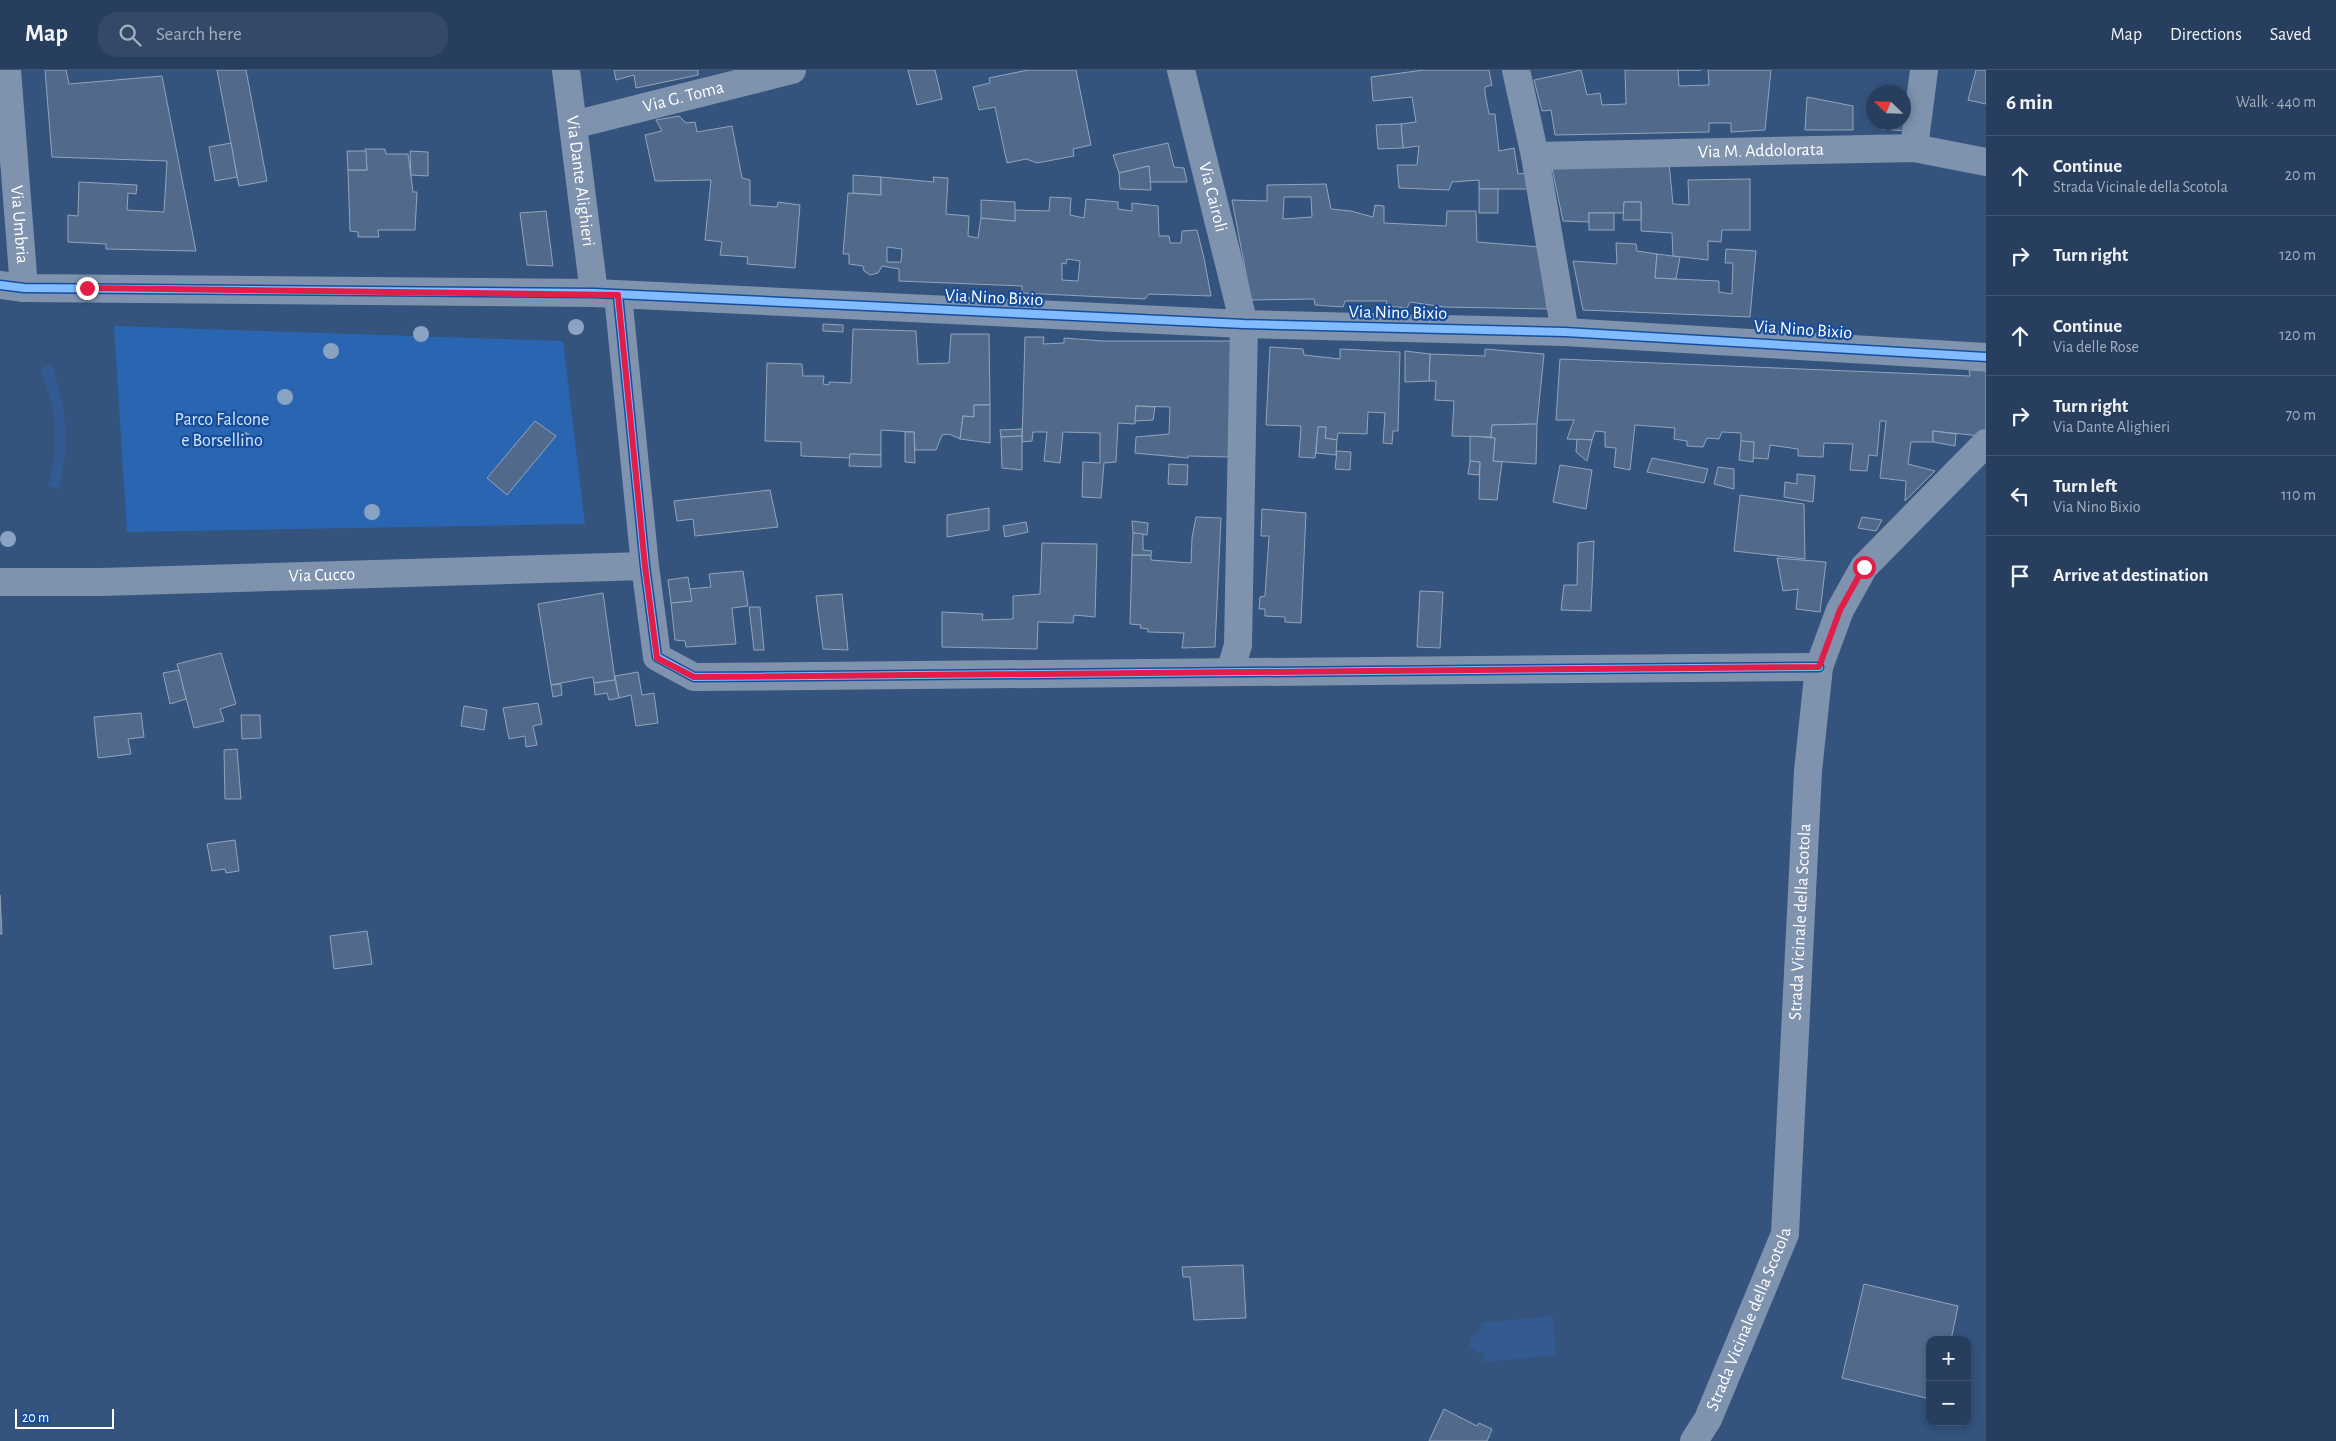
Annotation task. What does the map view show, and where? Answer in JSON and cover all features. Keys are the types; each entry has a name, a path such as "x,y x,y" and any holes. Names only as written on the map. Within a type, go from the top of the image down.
{"street":[{"name":"Via Umbria","path":"7,70 12,287"},
{"name":"Via Dante Alighieri","path":"566,70 573,126 606,294 657,658 694,677 1230,672"},
{"name":"Via G. Toma","path":"573,126 792,70"},
{"name":"Via Cairoli","path":"1181,70 1244,324 1238,646 1230,672"},
{"path":"1516,70 1534,156 1565,332"},
{"path":"1914,148 1924,70"},
{"name":"Via M. Addolorata","path":"1534,156 1914,148 1986,162"},
{"name":"Via Nino Bixio","path":"12,287 606,294 1244,324 1565,332 1986,357"},
{"name":"Strada Vicinale della Scotola","path":"1694,1441 1708,1419 1785,1234 1808,771 1819,667 1840,610 1864,567 1986,443"},
{"name":"Via Cucco","path":"0,582 101,582 645,566"},
{"path":"1230,672 1819,667"}],"green space":[{"name":"Parco Falcone e Borsellino","path":"114,326 563,341 585,524 127,532"}],"shaded area":[{"path":"51,364 61,395 66,441 59,489 48,486 54,456 55,427 50,398 40,369"},
{"path":"1553,1316 1556,1355 1484,1362 1483,1353 1476,1352 1470,1347 1471,1336 1481,1331 1481,1323"}],"building":[{"path":"45,70 66,70 69,84 162,76 196,251 106,249 106,244 68,242 68,215 78,216 79,182 137,185 136,194 128,193 127,210 164,212 167,161 52,157"},
{"path":"217,70 246,70 267,181 239,186"},
{"path":"614,70 698,70 698,75 636,88 634,75 616,80"},
{"path":"908,70 935,70 942,99 917,105"},
{"path":"1028,70 1076,70 1091,145 1073,149 1074,156 1037,163 1026,159 1007,163 995,107 979,110 973,87 990,83 989,78"},
{"path":"1424,70 1489,70 1492,85 1485,87 1485,93 1489,114 1495,114 1499,151 1514,148 1518,174 1526,173 1529,189 1479,189 1479,180 1452,182 1449,190 1399,188 1397,165 1417,165 1419,146 1403,148 1401,124 1416,122 1412,97 1373,101 1371,77"},
{"path":"1581,70 1587,95 1600,93 1602,105 1626,104 1625,70 1678,70 1679,86 1709,85 1708,70 1771,70 1765,130 1731,132 1731,123 1709,123 1709,132 1555,135 1551,110 1542,111 1534,80"},
{"path":"1976,70 1986,70 1986,104 1968,100"},
{"path":"1807,97 1853,106 1853,130 1805,130"},
{"path":"679,116 686,123 695,122 697,132 732,126 742,178 750,180 750,205 777,207 778,202 800,205 795,268 747,264 748,257 720,255 722,242 705,240 711,180 655,181 645,135 662,131 656,120"},
{"path":"1401,124 1403,148 1378,149 1376,125"},
{"path":"231,143 237,177 215,181 209,147"},
{"path":"1168,143 1174,167 1184,168 1187,182 1150,182 1149,166 1119,173 1113,155"},
{"path":"365,149 385,149 386,154 408,154 413,192 417,192 415,230 378,230 379,237 358,237 358,232 350,231 348,170 367,170"},
{"path":"347,151 366,151 367,170 348,170"},
{"path":"410,151 428,152 428,176 411,175"},
{"path":"1551,163 1669,163 1673,204 1689,205 1688,180 1750,179 1750,230 1722,230 1721,242 1708,241 1708,260 1673,256 1672,233 1641,231 1641,202 1624,202 1624,213 1589,213 1589,222 1563,221"},
{"path":"1149,166 1151,190 1120,189 1119,173"},
{"path":"853,175 881,177 881,195 853,193"},
{"path":"881,177 934,182 933,177 948,178 946,214 969,216 968,236 978,238 981,218 1015,221 1014,210 1049,211 1050,197 1071,198 1070,215 1084,218 1086,199 1118,202 1118,209 1132,211 1132,203 1158,206 1159,236 1169,236 1170,243 1181,243 1182,231 1197,230 1211,296 1149,294 1145,299 1022,293 1022,286 899,281 899,269 882,266 878,273 870,275 864,271 863,266 849,264 849,254 843,254 848,193 881,195","holes":["887,247 902,249 901,262 887,262","1067,259 1080,261 1078,281 1062,280 1062,263 1066,264"]},
{"path":"1326,184 1331,209 1351,211 1373,217 1375,205 1384,206 1384,223 1446,226 1447,211 1476,211 1477,242 1540,247 1547,309 1444,307 1410,302 1407,308 1386,306 1387,301 1345,301 1343,307 1315,305 1314,299 1251,300 1232,200 1267,201 1267,185","holes":["1284,197 1311,197 1312,217 1283,219"]},
{"path":"1479,189 1498,189 1498,213 1479,213"},
{"path":"981,200 1015,202 1015,221 981,218"},
{"path":"1624,202 1641,202 1641,220 1623,220"},
{"path":"546,211 553,266 527,265 520,213"},
{"path":"1589,213 1614,213 1614,230 1589,230"},
{"path":"1616,243 1636,244 1637,251 1657,254 1655,278 1719,281 1719,292 1732,294 1733,263 1725,263 1726,249 1756,251 1750,317 1583,310 1573,261 1617,264"},
{"path":"1657,254 1680,257 1676,279 1655,278"},
{"path":"823,324 843,325 843,332 823,331"},
{"path":"853,329 916,331 918,364 949,363 951,334 989,334 990,405 974,405 974,417 963,416 960,439 949,434 942,435 936,450 915,450 914,432 881,430 881,455 850,454 850,458 801,456 801,442 765,441 767,363 802,364 803,376 824,376 823,384 829,385 829,382 851,383"},
{"path":"1025,337 1044,337 1043,344 1064,343 1064,338 1103,341 1233,341 1229,457 1188,456 1188,458 1135,453 1136,437 1169,434 1170,407 1136,406 1135,424 1118,423 1116,462 1104,463 1101,498 1082,497 1083,462 1100,463 1100,433 1063,432 1060,463 1044,461 1047,432 1033,432 1032,441 1022,442"},
{"path":"1270,347 1303,349 1304,355 1340,359 1340,349 1400,352 1398,431 1393,431 1392,444 1383,443 1385,413 1368,412 1367,434 1338,433 1337,440 1325,438 1326,427 1318,427 1315,458 1299,457 1301,426 1266,425"},
{"path":"1485,349 1544,354 1537,424 1492,425 1491,437 1452,436 1454,401 1435,400 1436,381 1429,381 1430,354 1485,356"},
{"path":"1405,351 1430,354 1429,381 1405,382"},
{"path":"1560,359 1970,376 1969,370 1986,371 1986,429 1980,436 1933,431 1933,442 1911,442 1908,464 1935,471 1905,501 1906,481 1880,478 1886,421 1880,421 1877,456 1869,455 1867,471 1850,470 1853,444 1824,443 1823,457 1798,456 1798,449 1770,445 1768,459 1753,458 1754,442 1741,441 1741,433 1722,432 1719,439 1707,438 1703,447 1687,446 1687,441 1674,439 1675,428 1635,425 1630,470 1614,467 1616,448 1605,447 1605,432 1595,431 1592,440 1567,439 1574,420 1556,420"},
{"path":"974,405 990,405 990,443 960,439 963,416 974,417"},
{"path":"1136,406 1155,407 1153,420 1135,421"},
{"path":"535,421 556,436 507,495 487,478"},
{"path":"1537,424 1536,464 1493,461 1495,438 1491,437 1492,425"},
{"path":"1318,427 1326,427 1325,438 1337,440 1336,455 1316,453"},
{"path":"1022,429 1022,436 1001,437 1000,430"},
{"path":"1933,431 1956,434 1955,446 1933,442"},
{"path":"905,432 914,432 915,463 905,462"},
{"path":"1022,436 1022,470 1002,468 1001,437"},
{"path":"1470,436 1495,438 1493,461 1502,462 1497,500 1479,499 1480,462 1470,461"},
{"path":"1577,439 1592,440 1587,461 1576,452"},
{"path":"1741,441 1754,442 1753,462 1739,460"},
{"path":"1337,451 1351,452 1350,470 1335,469"},
{"path":"850,454 881,455 881,467 849,466"},
{"path":"1652,458 1708,469 1704,483 1647,472"},
{"path":"1470,461 1480,462 1479,475 1468,474"},
{"path":"1169,464 1188,465 1187,485 1168,484"},
{"path":"1560,465 1592,470 1586,509 1553,502"},
{"path":"1718,467 1734,469 1734,489 1714,484"},
{"path":"1797,474 1815,476 1813,502 1784,497 1785,482 1797,484"},
{"path":"770,490 778,527 695,536 693,519 677,521 674,501"},
{"path":"1740,495 1804,504 1805,559 1734,551"},
{"path":"989,508 989,530 947,537 947,515"},
{"path":"1262,509 1306,513 1301,623 1285,622 1285,617 1265,616 1265,609 1259,609 1260,597 1265,596 1269,536 1261,536"},
{"path":"1196,517 1221,518 1215,647 1182,648 1184,633 1148,632 1148,629 1140,628 1141,625 1130,624 1132,555 1151,555 1151,560 1191,563 1192,538"},
{"path":"1862,517 1882,520 1876,531 1858,528"},
{"path":"1132,521 1148,523 1147,535 1133,533"},
{"path":"1026,522 1028,532 1005,537 1003,526"},
{"path":"1133,533 1143,534 1143,550 1152,551 1151,555 1132,555"},
{"path":"1594,541 1591,611 1561,610 1564,585 1577,585 1578,543"},
{"path":"1042,543 1097,544 1095,617 1074,615 1073,623 1038,622 1037,649 942,647 942,612 983,614 982,620 1013,619 1013,596 1040,594"},
{"path":"1777,558 1826,562 1820,612 1796,609 1798,589 1783,591"},
{"path":"743,571 748,606 732,608 736,644 686,647 685,641 675,640 671,603 692,601 689,589 711,587 709,574"},
{"path":"688,577 692,601 671,603 668,580"},
{"path":"1420,591 1443,592 1440,648 1417,647"},
{"path":"603,593 615,680 594,683 593,677 551,685 538,604"},
{"path":"842,594 848,650 823,649 816,596"},
{"path":"749,607 760,607 764,650 754,650"},
{"path":"221,653 236,704 220,709 224,721 194,728 177,664"},
{"path":"179,670 186,699 170,704 163,673"},
{"path":"638,672 642,695 654,693 658,723 636,726 631,695 619,698 615,676"},
{"path":"615,680 619,698 609,700 607,693 595,695 594,683"},
{"path":"561,684 562,695 553,697 551,685"},
{"path":"538,703 542,724 533,726 537,745 526,747 525,736 509,739 503,708"},
{"path":"464,706 487,710 484,730 461,726"},
{"path":"141,713 144,737 128,739 131,754 98,758 94,717"},
{"path":"241,715 260,715 261,738 242,739"},
{"path":"237,749 241,799 225,799 224,750"},
{"path":"235,840 239,871 226,873 225,869 212,871 207,844"},
{"path":"0,895 2,934 0,934"},
{"path":"367,931 372,964 334,969 330,936"},
{"path":"1243,1265 1246,1318 1194,1320 1190,1277 1183,1277 1182,1267"},
{"path":"1864,1284 1958,1306 1952,1336 1926,1336 1926,1398 1842,1378"},
{"path":"1444,1409 1477,1426 1479,1423 1492,1429 1487,1441 1429,1441"}],"cycle path":[{"path":"0,285 24,288 594,293 1244,324 1565,332 1986,357"},
{"path":"618,295 645,566 657,657 694,677 1819,667"}],"route":[{"path":"87,288 594,293 618,295 645,566 657,658 694,677 1819,667 1840,610 1864,567"}]}
